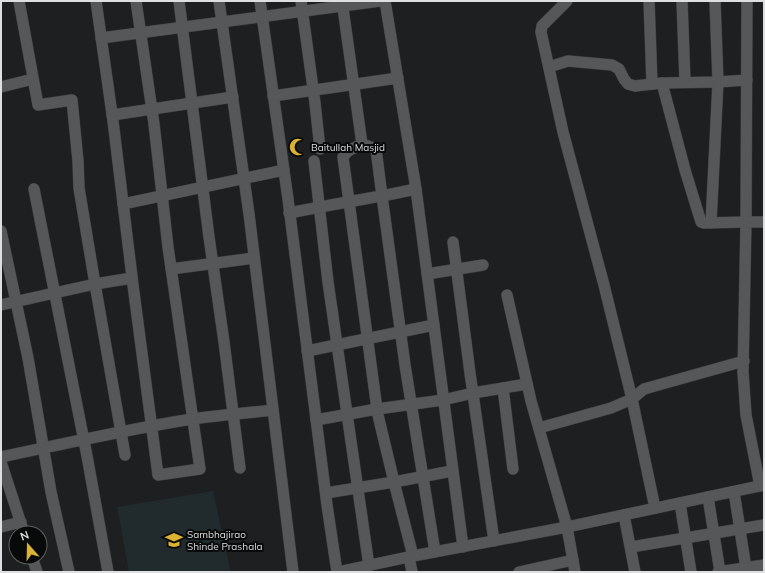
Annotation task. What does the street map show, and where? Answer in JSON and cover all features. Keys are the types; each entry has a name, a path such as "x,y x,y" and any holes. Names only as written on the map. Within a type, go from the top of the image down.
{"street":[{"path":"20,1 38,105 72,100 79,188 125,455"},
{"path":"96,1 158,475 200,469 171,269 152,109 136,1"},
{"path":"179,1 240,468"},
{"path":"218,1 244,178 293,572"},
{"path":"260,1 284,170 326,493 340,572 762,486 746,415 744,361 747,1"},
{"path":"101,38 262,17 302,6 380,1"},
{"path":"386,1 416,189 463,547"},
{"path":"567,1 542,26 541,32 565,139 604,285 632,399 655,508"},
{"path":"649,1 657,84 701,222 764,222"},
{"path":"682,1 685,82"},
{"path":"712,223 718,82 715,1"},
{"path":"342,4 362,144"},
{"path":"302,6 314,90 320,149"},
{"path":"549,67 568,61 612,65 619,69 628,84 635,86 685,82 747,80"},
{"path":"273,96 398,78"},
{"path":"1,87 33,79"},
{"path":"112,115 233,97"},
{"path":"412,572 411,557 377,409 343,157 348,151 362,144 376,149 401,332 435,552"},
{"path":"314,161 328,282 369,566"},
{"path":"123,204 284,170"},
{"path":"34,189 84,439 106,553 108,572"},
{"path":"289,212 416,189"},
{"path":"1,231 28,358 51,492 69,572"},
{"path":"453,242 494,541"},
{"path":"171,269 254,258"},
{"path":"427,274 483,265"},
{"path":"1,304 95,284 132,278"},
{"path":"507,295 527,384 566,527 575,572"},
{"path":"307,351 434,325"},
{"path":"539,428 611,408 632,399 644,389 744,361"},
{"path":"316,420 377,409 443,400 473,393 527,384"},
{"path":"503,388 513,469"},
{"path":"1,456 151,426 193,419 273,410"},
{"path":"1,462 22,525"},
{"path":"326,493 452,471"},
{"path":"734,492 746,568"},
{"path":"708,497 719,572 764,565"},
{"path":"680,503 691,572"},
{"path":"624,515 636,572"},
{"path":"1,528 21,522"},
{"path":"631,547 764,525"},
{"path":"519,572 543,570 573,560"}],"shaded area":[{"name":"Sambhajirao Shinde Prashala","path":"213,491 231,572 129,572 117,507"}],"place":[{"name":"Baitullah Masjid","path":"298,147"},
{"name":"Sambhajirao Shinde Prashala","path":"174,540"}]}
